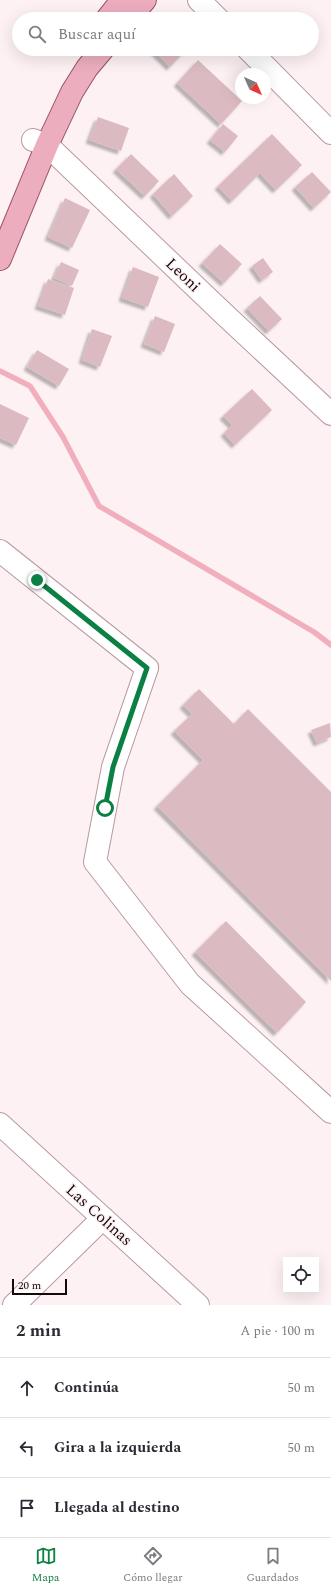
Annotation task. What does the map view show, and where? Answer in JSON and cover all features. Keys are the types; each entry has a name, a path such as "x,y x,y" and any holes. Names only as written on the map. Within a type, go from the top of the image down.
{"main road":[{"path":"120,12 131,6"},
{"path":"0,259 59,86 78,56"},
{"path":"0,224 40,143 87,68 97,56"}],"street":[{"path":"199,0 211,12"},
{"path":"255,56 331,133"},
{"name":"Leoni","path":"40,143 331,414"},
{"path":"0,551 147,668 113,767 95,862 190,984 331,1112"},
{"name":"Las Colinas","path":"0,1124 198,1305"},
{"path":"14,1305 103,1218"}],"building":[{"path":"159,56 180,56 170,67"},
{"path":"198,60 235,94 235,104 239,104 221,124 177,83"},
{"path":"98,117 129,128 121,151 89,140"},
{"path":"223,124 238,136 225,152 210,140"},
{"path":"272,134 302,165 276,190 260,173 232,201 218,186"},
{"path":"131,154 159,181 145,196 116,169"},
{"path":"312,172 331,192 314,208 295,187"},
{"path":"174,174 193,196 172,216 153,194"},
{"path":"65,198 90,210 72,248 48,237"},
{"path":"220,244 242,264 224,283 202,263"},
{"path":"263,258 273,272 262,280 252,266"},
{"path":"61,262 79,270 72,286 54,278"},
{"path":"133,267 159,277 148,307 122,298"},
{"path":"48,279 74,288 65,315 38,306"},
{"path":"260,296 282,319 269,331 247,308"},
{"path":"155,316 175,324 164,352 144,344"},
{"path":"92,329 112,336 100,367 82,360"},
{"path":"37,350 69,369 59,386 27,367"},
{"path":"252,389 272,410 235,445 224,433 232,425 223,416"},
{"path":"0,404 29,418 16,445 0,438"},
{"path":"199,689 234,724 248,709 331,792 331,981 157,806 203,760 174,731 192,714 183,705"},
{"path":"330,723 331,737 317,743 311,730"},
{"path":"226,921 306,1002 277,1033 195,952"}],"waterway":[{"path":"0,371 30,386 63,437 99,506 314,632 331,645"}],"route":[{"path":"37,580 147,668 113,767 105,808"}]}
